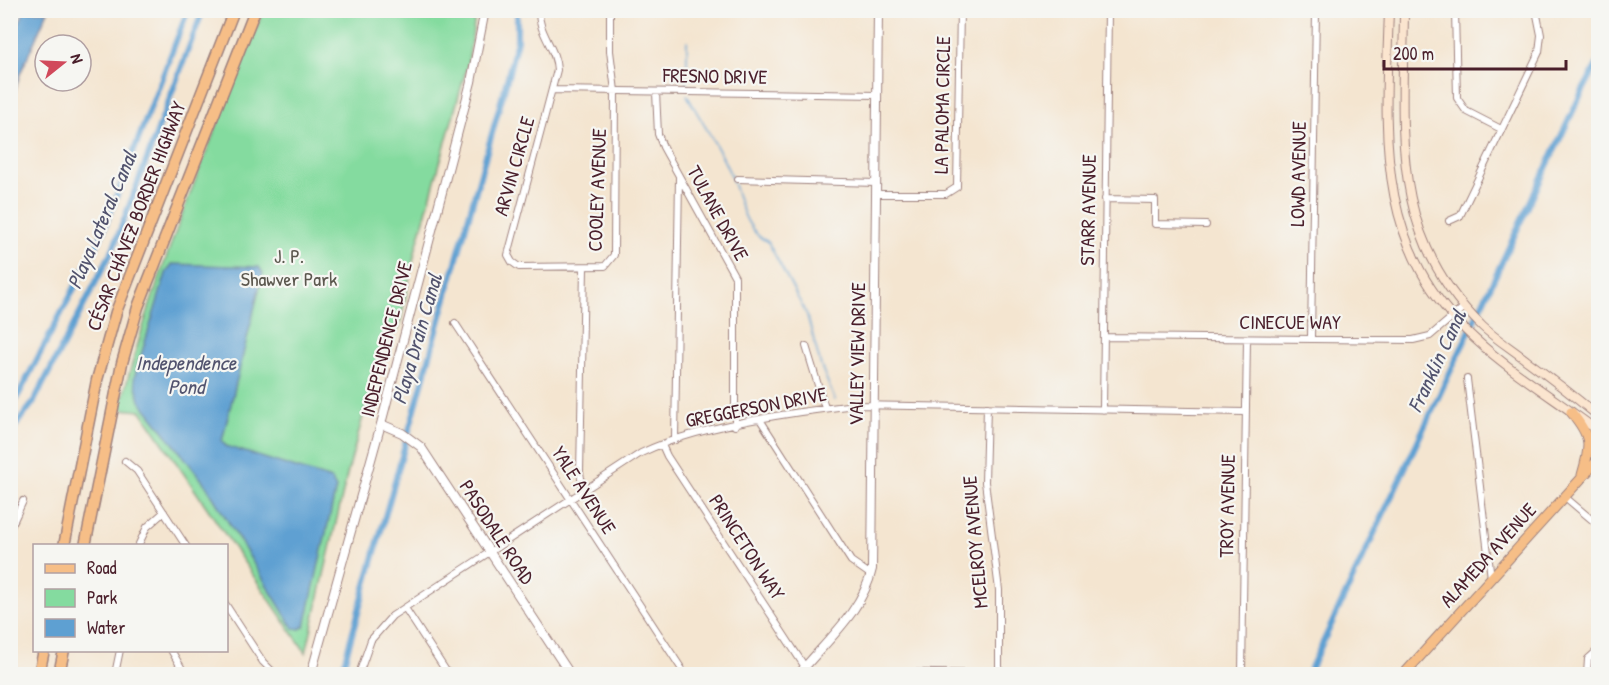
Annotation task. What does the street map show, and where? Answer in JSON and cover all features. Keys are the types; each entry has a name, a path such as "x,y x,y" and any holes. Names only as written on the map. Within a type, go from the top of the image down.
{"highway":[{"name":"CÉSAR CHÁVEZ BORDER HIGHWAY","path":"64,544 98,380 116,312 234,10"},
{"name":"CÉSAR CHÁVEZ BORDER HIGHWAY","path":"85,544 122,363 135,316 255,10"},
{"path":"39,675 44,652"},
{"path":"59,675 64,652"}],"main road":[{"path":"1389,10 1387,146 1394,201 1414,258 1454,317 1478,342 1599,431"},
{"path":"1404,10 1402,144 1407,190 1427,250 1445,282 1464,307 1485,328 1599,416"},
{"path":"1571,412 1582,426 1590,444 1581,479"},
{"name":"ALAMEDA AVENUE","path":"1404,675 1599,460"},
{"path":"1581,479 1599,469"}],"street":[{"name":"INDEPENDENCE DRIVE","path":"311,675 381,423 471,82 485,10"},
{"name":"ARVIN CIRCLE","path":"539,10 541,30 555,55 557,70 508,255 519,267 584,268"},
{"name":"COOLEY AVENUE","path":"583,491 580,472 584,268 605,266 614,255 615,91 610,51 610,10"},
{"name":"VALLEY VIEW DRIVE","path":"799,675 855,606 871,576 878,10"},
{"name":"LA PALOMA CIRCLE","path":"876,194 946,194 957,187 960,10"},
{"name":"STARR AVENUE","path":"1103,410 1108,10"},
{"name":"LOWD AVENUE","path":"1311,338 1316,10"},
{"path":"1455,10 1457,98 1466,111 1502,129"},
{"path":"1449,221 1460,216 1540,47 1540,28 1536,10"},
{"name":"FRESNO DRIVE","path":"553,90 877,95"},
{"name":"TULANE DRIVE","path":"656,92 658,134 735,277 735,426"},
{"path":"675,440 679,176"},
{"path":"738,179 876,183"},
{"path":"1105,199 1155,200 1155,224 1206,225"},
{"name":"CINECUE WAY","path":"1104,337 1424,339 1464,307"},
{"name":"YALE AVENUE","path":"455,323 686,675"},
{"name":"TROY AVENUE","path":"1242,675 1247,339"},
{"path":"806,346 825,408"},
{"path":"1467,379 1491,579"},
{"name":"GREGGERSON DRIVE","path":"359,675 377,630 405,608 641,453 675,440 825,408 873,404 1245,412"},
{"name":"MCELROY AVENUE","path":"987,407 985,482 999,591 999,674"},
{"path":"761,421 851,561 871,576"},
{"name":"PASODALE ROAD","path":"381,423 414,441 570,675"},
{"name":"PRINCETON WAY","path":"662,445 806,667"},
{"path":"125,461 137,471 185,544"},
{"path":"1565,496 1599,525"},
{"path":"10,529 23,501"},
{"path":"139,544 147,527 164,512"},
{"path":"228,608 263,662 275,675"},
{"path":"405,608 448,675"},
{"path":"1587,675 1588,659 1599,650"},
{"path":"115,675 120,652"},
{"path":"172,652 185,675"},
{"path":"868,672 999,674"}],"green space":[{"name":"J. P. Shawver Park","path":"263,11 476,11 468,63 415,252 399,329 384,340 347,475 306,653 141,411 120,409 166,257"}],"water":[{"path":"24,11 48,11 38,33 33,33 33,45 20,74 11,104 11,43"},
{"name":"Independence Pond","path":"172,264 259,267 263,273 222,441 226,446 331,479 336,488 305,626 300,629 293,628 205,484 140,401 134,378 166,273"}],"waterway":[{"path":"10,411 100,239 188,10"},
{"name":"Playa Lateral Canal","path":"10,433 33,403 113,249 203,10"},
{"name":"Playa Drain Canal","path":"341,674 508,76 517,40 517,10"},
{"path":"687,41 687,85"},
{"name":"Franklin Canal","path":"1308,674 1581,94 1598,63"},
{"path":"687,95 726,164 748,222 753,230 768,242 807,315 821,366 835,400"}]}
